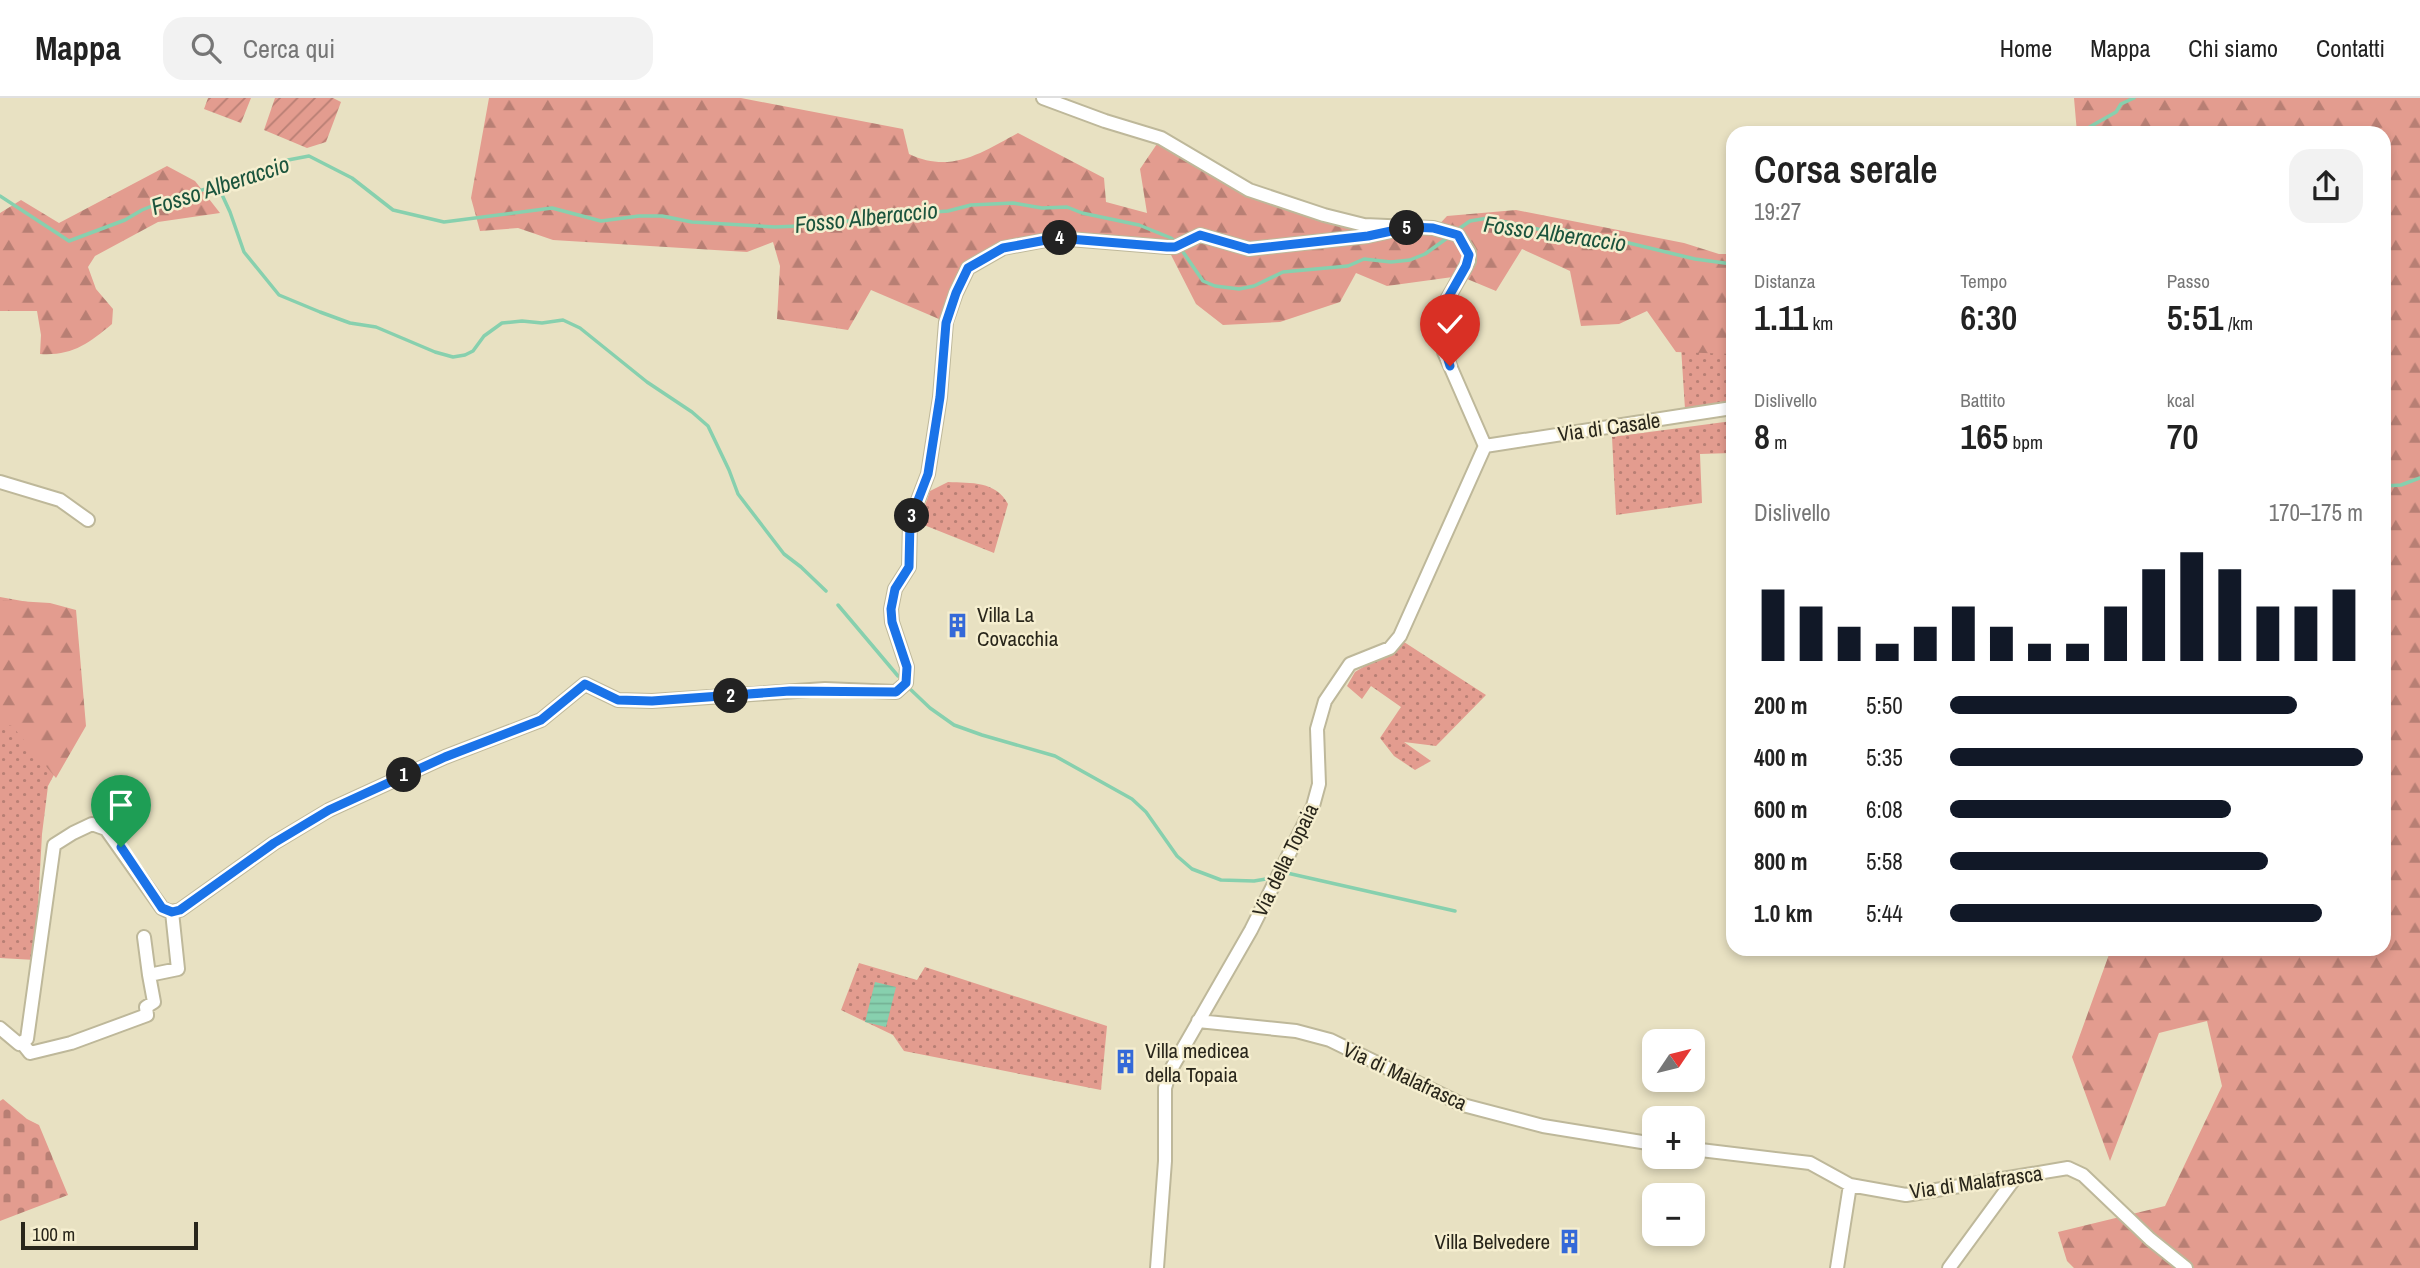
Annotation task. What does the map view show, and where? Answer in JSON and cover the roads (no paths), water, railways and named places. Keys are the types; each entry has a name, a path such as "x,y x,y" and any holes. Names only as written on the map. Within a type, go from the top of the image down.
{"street":[{"path":"1043,98 1161,138 1249,190 1364,225 1433,228 1458,235 1469,252 1466,266 1440,312 1441,337 1444,352 1485,446"},
{"path":"22,1043 27,1039 29,1028 54,845 92,824 106,829 162,908 172,912 180,910 274,843 329,810 445,757 541,720 585,684 618,700 652,701 790,691 896,692 906,683 907,667 892,622 891,609 895,589 909,567 910,521 928,474 940,397 946,323 968,268 1003,248 1057,238 1179,244 1200,235 1249,249 1368,236 1410,227"},
{"name":"Via di Casale","path":"1485,446 1726,409"},
{"name":"Via della Topaia","path":"1157,1268 1165,1161 1165,1088 1170,1071 1251,930 1313,806 1319,784 1317,729 1325,702 1350,664 1390,648 1400,636 1485,446"},
{"path":"0,482 60,500 88,520"},
{"path":"149,975 178,969 172,912"},
{"path":"2,1033 15,1042 22,1043 30,1054 147,1015 146,1007 154,1002 144,937"},
{"name":"Via di Malafrasca","path":"1198,1021 1296,1031 1329,1040 1463,1105 1544,1126 1642,1142"},
{"name":"Via di Malafrasca","path":"1705,1151 1810,1163 1850,1185 1906,1195 2068,1168 2083,1175 2150,1239 2186,1268"},
{"path":"1949,1268 2015,1178"},
{"path":"1837,1268 1850,1185"}],"waterway":[{"path":"2091,126 2116,112 2121,104 2134,98"},
{"name":"Fosso Alberaccio","path":"0,196 69,241 125,220 174,197 218,186 288,160 309,156 352,178 393,210 444,222 552,208 601,221 662,216 692,222 775,227 822,225 882,216 948,211 971,205 1013,203 1042,208 1067,207 1082,213 1139,225 1176,242"},
{"path":"218,186 244,252 279,295 320,312 350,323 376,327 453,357 473,351 484,336 502,323 563,320 580,328 647,382 708,426 738,494 784,554 826,591"},
{"name":"Fosso Alberaccio","path":"1456,231 1470,221 1488,218 1542,230 1563,230 1604,237 1695,259 1726,263"},
{"name":"Fosso Alberaccio","path":"1181,249 1203,281 1215,286 1239,289 1254,286 1283,272 1348,266 1364,259 1391,262 1410,260 1425,254 1450,236"},
{"name":"Fosso Alberaccio","path":"2391,486 2420,478"},
{"path":"838,605 898,676"},
{"path":"909,688 930,708 954,725 1055,756 1132,799 1146,812 1177,856 1192,869 1221,880 1254,881 1272,878"},
{"path":"1287,873 1455,911"}],"place":[{"name":"Villa La Covacchia","path":"957,626"},
{"name":"Villa medicea della Topaia","path":"1125,1062"},
{"name":"Villa Belvedere","path":"1570,1241"}]}
